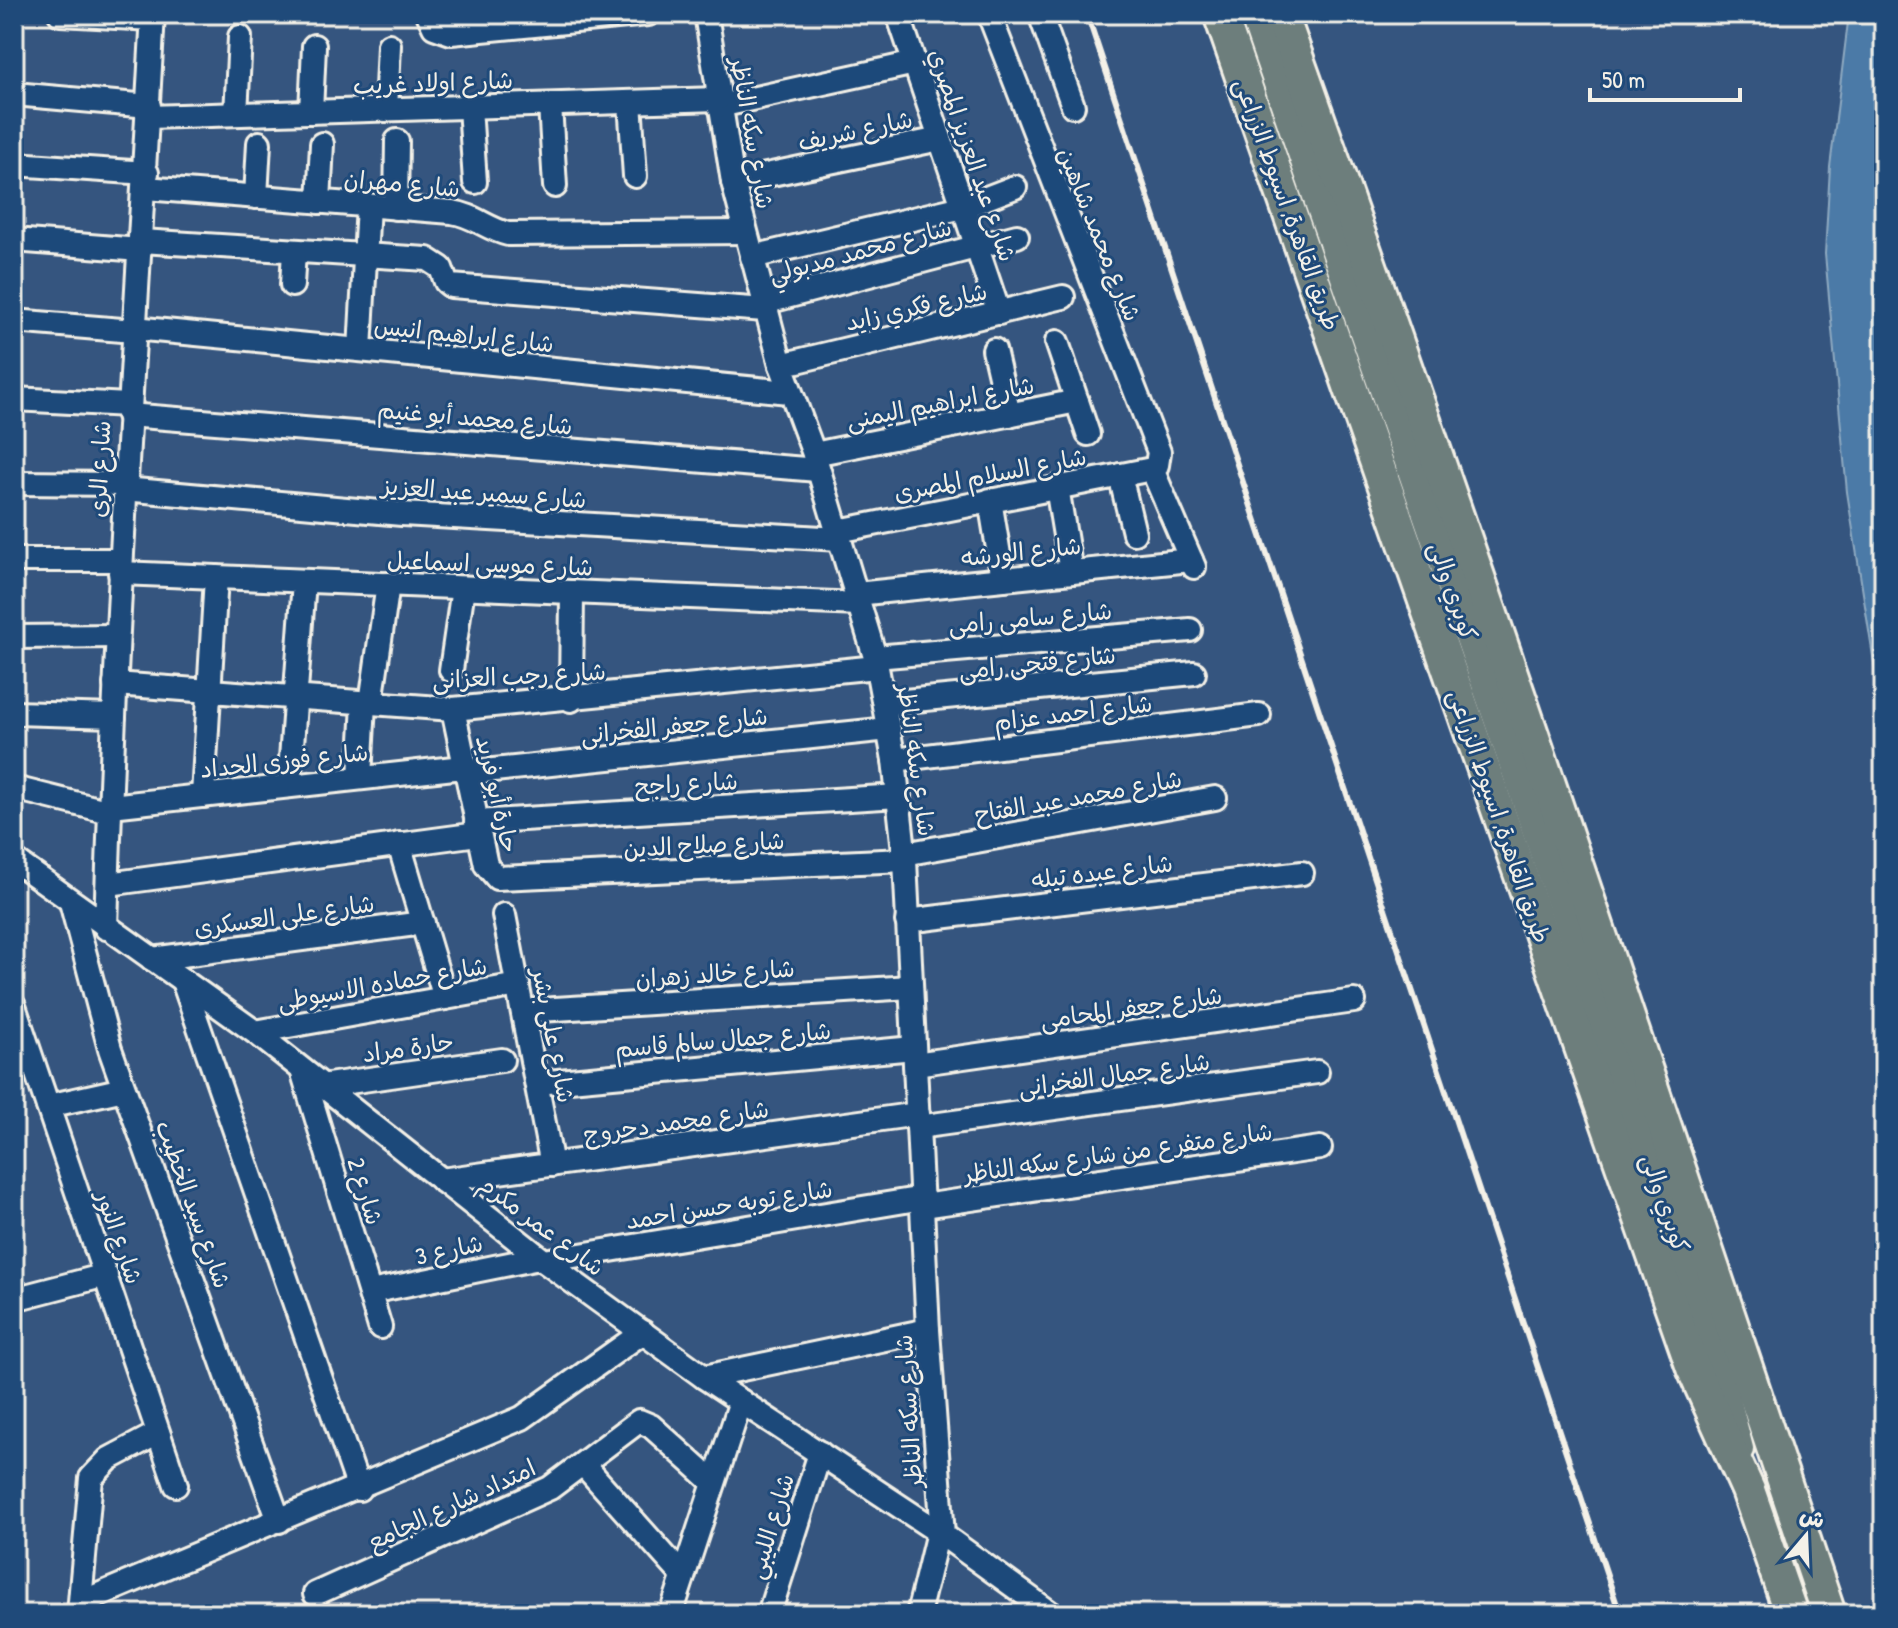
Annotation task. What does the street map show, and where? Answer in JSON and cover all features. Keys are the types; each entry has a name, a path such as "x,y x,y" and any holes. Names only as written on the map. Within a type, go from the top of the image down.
{"highway":[{"name":"طريق القاهرة, اسيوط الزراعى","path":"1220,14 1693,1368 1748,1490 1791,1614"},
{"path":"1281,14 1681,1165 1829,1614"}],"main road":[{"name":"كوبري والى","path":"1254,14 1704,1314 1748,1490"},
{"path":"1269,14 1329,186 1443,473"}],"street":[{"path":"60,14 153,16"},
{"path":"428,14 434,27 442,32 527,20 648,14"},
{"name":"شارع عبد العزيز المصري","path":"898,14 999,313"},
{"name":"شارع محمد شاهين","path":"989,14 1159,452 1157,465 1152,469"},
{"path":"1040,14 1073,106"},
{"name":"شارع الرى","path":"106,928 124,487 146,181 153,16"},
{"name":"شارع سكه الناظر","path":"713,16 719,103 733,182 789,392 816,462 876,662 899,796 941,1534 918,1614"},
{"path":"236,114 240,37"},
{"path":"386,110 389,45"},
{"path":"311,112 314,46"},
{"name":"شارع اولاد غريب","path":"14,94 149,111 236,114 630,102 719,103 915,63"},
{"path":"630,102 635,176"},
{"path":"550,105 555,186"},
{"path":"470,107 475,182"},
{"name":"شارع شريف","path":"733,182 940,139"},
{"path":"396,208 397,141"},
{"path":"256,197 259,143"},
{"path":"319,202 322,144"},
{"name":"شارع مهران","path":"14,164 256,197 466,214 492,231 508,234 745,232"},
{"path":"752,257 963,207 1015,187"},
{"path":"360,350 368,205"},
{"name":"شارع محمد مدبولي","path":"365,256 435,262 451,286 764,306 1017,236"},
{"path":"14,240 365,256"},
{"path":"292,285 294,251"},
{"name":"شارع فكري زايد","path":"781,365 1063,297"},
{"name":"شارع ابراهيم انيس","path":"14,321 360,350 789,392"},
{"path":"1057,342 1088,434"},
{"path":"994,350 1009,415"},
{"name":"شارع محمد أبو غنيم","path":"14,399 816,462"},
{"name":"شارع ابراهيم اليمنى","path":"816,462 1077,401"},
{"name":"شارع السلام المصرى","path":"839,535 990,500 1152,469"},
{"name":"شارع الورشه","path":"857,599 1003,579 1192,564 1152,469"},
{"path":"1120,475 1134,533"},
{"name":"شارع سمير عبد العزيز","path":"14,483 124,487 402,514 839,535"},
{"path":"1057,487 1071,572"},
{"path":"990,500 1003,579"},
{"name":"شارع موسى اسماعيل","path":"14,560 120,566 216,577 572,592 857,599"},
{"path":"203,796 216,577"},
{"path":"289,786 304,581"},
{"path":"360,778 368,703 388,584"},
{"path":"451,670 463,588"},
{"path":"571,700 572,592"},
{"name":"شارع سامى رامى","path":"876,662 1190,630"},
{"path":"14,637 117,636"},
{"name":"شارع رجب العزانى","path":"115,684 453,709 571,700 876,662"},
{"name":"شارع فتحى رامى","path":"884,703 1194,673"},
{"name":"حارة أبو فريد","path":"453,709 477,828 490,873 507,880"},
{"path":"14,713 114,716"},
{"name":"شارع احمد عزام","path":"894,760 1259,715"},
{"name":"شارع جعفر الفخرانى","path":"464,770 889,729"},
{"name":"شارع فوزى الحداد","path":"111,809 360,778 464,770"},
{"path":"14,788 111,809"},
{"name":"شارع راجح","path":"108,884 399,844 477,828 899,796"},
{"name":"شارع محمد عبد الفتاح","path":"904,857 1215,798"},
{"path":"399,844 445,998"},
{"name":"شارع صلاح الدين","path":"507,880 904,857"},
{"name":"شارع عمر مكرم","path":"14,860 255,1032 541,1260 704,1377 941,1534 1052,1614"},
{"name":"شارع عبده تيله","path":"907,921 1302,873"},
{"name":"شارع سيد الخطيب","path":"71,902 100,1015 124,1089 279,1521"},
{"name":"شارع على بشر","path":"504,915 552,1165"},
{"name":"شارع على العسكرى","path":"152,959 423,923"},
{"path":"183,981 359,1489"},
{"name":"شارع حماده الاسيوطى","path":"255,1032 518,985"},
{"name":"شارع خالد زهران","path":"523,1011 911,987"},
{"name":"شارع جعفر المحامى","path":"914,1056 1354,1001"},
{"name":"شارع النور","path":"15,1013 176,1485"},
{"name":"شارع جمال سالم قاسم","path":"537,1083 914,1056"},
{"name":"حارة مراد","path":"321,1086 502,1060"},
{"name":"شارع 2","path":"302,1069 380,1327"},
{"name":"شارع جمال الفخرانى","path":"918,1120 1317,1072"},
{"path":"48,1106 124,1089"},
{"name":"شارع محمد دحروج","path":"441,1180 918,1120"},
{"name":"شارع متفرع من شارع سكه الناظر","path":"923,1202 1320,1148"},
{"name":"شارع توبه حسن احمد","path":"541,1260 923,1202"},
{"name":"شارع 3","path":"370,1292 541,1260"},
{"path":"14,1299 106,1275"},
{"path":"704,1377 928,1330"},
{"path":"158,1433 109,1459 91,1478 80,1608 522,1418 643,1332"},
{"path":"671,1614 741,1401"},
{"name":"امتداد شارع الجامع","path":"315,1594 512,1508 550,1488 639,1421 651,1426 713,1482"},
{"name":"شارع الليبي","path":"769,1614 820,1453"},
{"path":"583,1464 683,1576"}],"water":[{"path":"1849,14 1884,14 1884,726 1847,492 1825,254 1830,167"}],"railway":[{"path":"1087,14 1620,1614"}]}
